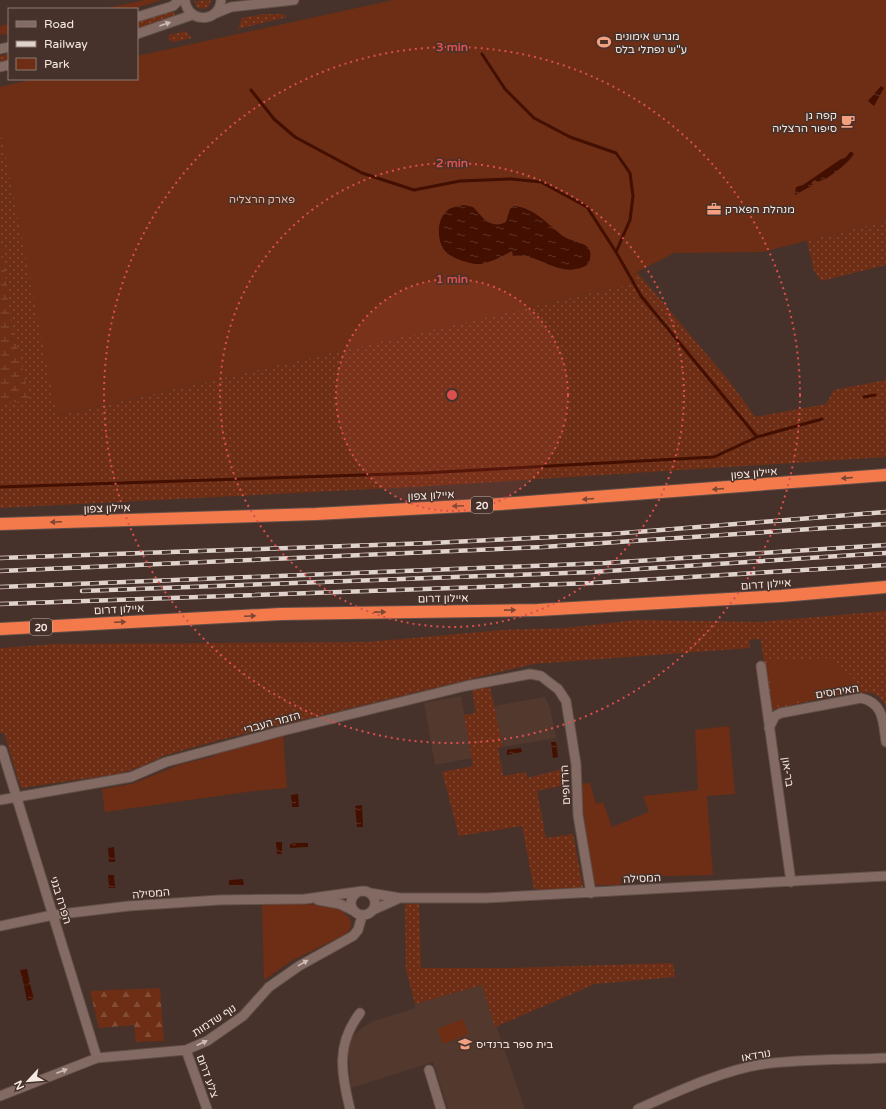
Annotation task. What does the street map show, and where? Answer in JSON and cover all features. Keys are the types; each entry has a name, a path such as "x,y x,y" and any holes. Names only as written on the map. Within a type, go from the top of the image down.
{"highway":[{"name":"איילון צפון","path":"0,524 316,514 501,504 886,475"},
{"name":"איילון דרום","path":"0,629 281,614 538,610 781,596 886,587"}],"street":[{"path":"138,17 172,6 179,0"},
{"path":"185,0 188,11 192,15 203,18 231,7 294,0"},
{"path":"214,14 218,10 220,0"},
{"path":"138,34 192,15"},
{"name":"בר-און","path":"761,666 791,882"},
{"name":"הזמר העברי","path":"0,800 131,777 166,762 282,731 514,675 530,674 541,676 550,682"},
{"name":"הרדופים","path":"550,682 558,689 566,701 576,764 578,815 591,893"},
{"name":"האירוסים","path":"769,728 775,716 781,713 860,698 871,700 876,705 883,718 886,742"},
{"name":"הפרח בגני","path":"2,750 97,1058"},
{"name":"המסילה","path":"0,926 53,915 190,902 305,898 366,892 400,898 486,898 886,876"},
{"path":"366,892 375,903 373,910 368,915 358,913 351,904 353,897 366,892"},
{"name":"המסילה","path":"305,898 340,904 358,913"},
{"name":"המסילה","path":"373,910 400,898"},
{"name":"נוף שדמות","path":"0,1096 97,1058 186,1050 207,1041 243,1016 269,988 298,966 353,936 358,930 358,913"},
{"path":"350,1109 345,1088 343,1043 351,1025 360,1013"},
{"name":"צלע דרום","path":"186,1050 208,1109"},
{"name":"נורדאו","path":"638,1109 669,1095 742,1069 765,1064 886,1058"},
{"path":"429,1070 441,1109"}],"shaded area":[{"path":"461,696 472,758 435,765 424,703"},
{"path":"545,697 550,708 556,738 503,747 494,706"},
{"name":"בית ספר ברנדיס","path":"482,985 525,1109 448,1109 433,1062 351,1088 348,1042 358,1031 371,1022 415,1008 415,1004"}],"green space":[{"path":"145,0 161,0 136,8 107,8"},
{"path":"211,0 209,6 204,9 198,8 194,1"},
{"name":"פארק הרצליה","path":"393,0 886,0 886,221 762,252 674,253 637,272 626,285 57,416 0,127 0,87 31,80 138,80 138,56"},
{"path":"172,9 176,17 138,29 138,21"},
{"path":"264,14 283,14 287,17 238,29 242,18"},
{"path":"8,24 8,35 0,34 0,26"},
{"path":"186,31 192,38 174,42 168,40 169,35"},
{"path":"8,54 8,60 0,63 0,56"},
{"path":"0,127 58,416 626,285 637,272 730,382 755,417 826,404 834,390 886,380 886,457 414,487 0,508"},
{"path":"886,221 886,265 821,281 814,271 807,241"},
{"path":"0,225 9,308 30,401 0,403"},
{"path":"886,611 886,708 883,701 874,694 854,693 771,710 760,636 760,639 749,640 750,648 533,664 224,739 166,755 140,767 118,774 21,788 4,733 0,733 0,648 56,644 368,642 502,630 564,628 637,620 759,622"},
{"path":"825,658 841,667 850,675 858,684 860,690 774,706 767,662"},
{"path":"490,687 503,747 498,748 503,776 526,772 527,778 563,769 565,785 537,791 546,838 573,834 583,887 578,891 534,889 522,826 459,836 442,772 473,766 464,715 476,713 472,690"},
{"path":"729,726 735,794 707,796 713,875 623,877 621,878 621,885 596,885 594,882 579,784 590,783 596,804 603,802 612,827 649,812 643,796 698,790 695,730"},
{"path":"283,734 287,788 254,791 105,812 102,789 132,784 181,764 215,756 214,751"},
{"path":"262,903 334,905 349,917 351,922 350,929 346,934 293,960 264,980"},
{"path":"405,904 419,904 421,968 509,968 673,963 675,977 595,984 495,1027 482,985 415,1004 406,970"},
{"path":"160,988 164,1041 136,1042 134,1025 99,1028 90,991"},
{"path":"463,1019 469,1034 443,1044 437,1029"}],"water":[{"path":"881,86 884,88 874,106 868,101"},
{"path":"851,151 854,154 838,170 825,179 818,182 815,180 811,183 813,185 795,195 796,187 803,185 841,159 845,158"},
{"path":"464,205 473,207 487,221 496,224 506,222 510,209 514,206 521,207 535,213 563,236 586,245 590,252 589,261 587,265 574,270 556,267 531,258 513,256 512,251 501,257 481,264 468,263 458,259 447,253 441,244 439,227 442,217 449,209"},
{"path":"551,742 556,742 558,757 553,758"},
{"path":"521,748 522,752 507,755 507,750"},
{"path":"298,794 299,807 292,807 291,795"},
{"path":"362,805 363,827 357,827 355,806"},
{"path":"276,842 282,842 282,854 277,854"},
{"path":"290,843 308,843 308,847 290,848"},
{"path":"114,847 115,862 109,862 108,848"},
{"path":"108,875 114,875 115,888 109,888"},
{"path":"243,879 244,885 229,885 229,880"},
{"path":"27,969 30,984 24,985 20,970"},
{"path":"30,984 34,999 27,1001 24,986"}],"waterway":[{"path":"482,54 505,89 534,118 570,137 616,153 630,173 633,196 630,220 616,252"},
{"path":"251,90 274,119 295,137 362,173 414,190 460,181 511,179 541,182 587,207 616,252 641,296 757,437"},
{"path":"864,397 875,395"},
{"path":"0,487 424,473 714,457 757,437 822,419"}],"railway":[{"path":"0,558 432,543 611,534 886,512"},
{"path":"0,571 543,547 886,524"},
{"path":"0,587 606,563 886,545"},
{"path":"82,591 592,572 886,553"},
{"path":"0,604 592,583 886,565"}],"place":[{"name":"מגרש אימונים ע\"ש נפתלי בלס","path":"604,42"},
{"name":"קפה גן סיפור הרצליה","path":"848,121"},
{"name":"מנהלת הפארק","path":"714,209"},
{"name":"בית ספר ברנדיס","path":"465,1044"}]}
